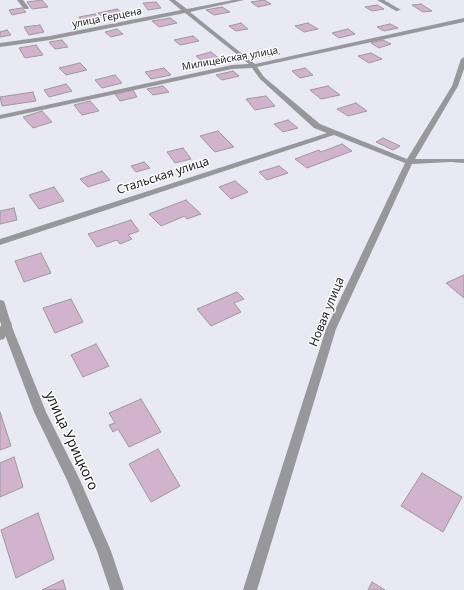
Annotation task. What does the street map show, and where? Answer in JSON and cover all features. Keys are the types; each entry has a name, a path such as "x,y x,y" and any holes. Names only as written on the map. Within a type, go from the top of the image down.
{"street":[{"path":"20,0 26,8"},
{"path":"172,0 254,66 262,78 317,126 409,162 451,160 464,161"},
{"name":"улица Герцена","path":"0,45 50,38 241,0"},
{"path":"380,0 398,10"},
{"name":"Милицейская улица","path":"0,117 232,67 254,66 464,20"},
{"name":"Новая улица","path":"250,590 331,329 409,162 455,86 464,59"},
{"name":"Стальская улица","path":"0,242 334,133"},
{"name":"улица Урицкого","path":"0,304 40,412 73,478 104,551 117,590"},
{"path":"0,336 7,325"}],"building":[{"path":"42,0 48,7 32,9 27,2"},
{"path":"264,0 271,4 258,7 251,2"},
{"path":"156,2 161,8 148,10 143,3"},
{"path":"421,4 432,11 423,12 412,5"},
{"path":"377,5 384,9 372,11 365,7"},
{"path":"222,7 230,12 214,15 206,10"},
{"path":"22,8 26,12 12,15 9,10"},
{"path":"117,9 122,13 103,17 98,13"},
{"path":"95,14 99,21 83,23 79,17"},
{"path":"170,18 177,23 159,27 152,21"},
{"path":"241,23 248,29 236,31 229,26"},
{"path":"308,23 318,29 304,32 295,26"},
{"path":"390,24 398,28 384,31 377,27"},
{"path":"40,25 44,32 29,35 24,27"},
{"path":"117,29 123,34 111,37 105,32"},
{"path":"348,29 355,34 339,38 332,33"},
{"path":"7,30 11,35 0,37 0,32"},
{"path":"193,36 199,41 180,45 174,40"},
{"path":"62,40 68,47 55,49 49,42"},
{"path":"383,40 391,44 379,48 371,43"},
{"path":"36,45 43,55 25,58 19,48"},
{"path":"274,48 280,54 265,57 258,51"},
{"path":"211,52 221,60 206,64 196,56"},
{"path":"371,53 382,59 369,63 358,56"},
{"path":"80,63 87,70 66,75 59,68"},
{"path":"164,68 171,75 151,79 145,72"},
{"path":"305,68 313,75 300,78 292,71"},
{"path":"233,71 239,76 222,80 216,75"},
{"path":"115,75 122,83 102,88 95,80"},
{"path":"66,84 72,91 49,97 44,90"},
{"path":"163,86 169,92 153,95 147,89"},
{"path":"328,86 340,95 321,99 310,90"},
{"path":"133,90 137,97 120,101 115,94"},
{"path":"33,92 36,101 2,106 0,97"},
{"path":"266,96 275,106 255,110 246,99"},
{"path":"90,101 99,111 82,115 74,105"},
{"path":"356,103 367,111 348,116 337,109"},
{"path":"42,111 52,122 33,128 23,117"},
{"path":"288,120 298,128 283,132 274,124"},
{"path":"218,131 234,147 215,152 200,136"},
{"path":"383,138 400,146 393,150 376,142"},
{"path":"342,144 352,151 307,168 295,159 319,150 321,152"},
{"path":"183,148 191,159 175,163 167,152"},
{"path":"144,162 150,168 136,172 131,166"},
{"path":"279,166 288,173 267,180 259,172"},
{"path":"102,171 110,180 88,187 80,179"},
{"path":"235,181 248,192 231,199 219,187"},
{"path":"54,187 64,201 39,209 29,195"},
{"path":"186,200 201,214 187,219 185,216 161,226 149,214"},
{"path":"14,208 17,220 0,224 0,211"},
{"path":"131,220 139,231 128,235 132,239 120,244 117,240 97,247 88,234"},
{"path":"41,253 51,273 24,282 15,261"},
{"path":"464,275 464,298 446,283"},
{"path":"237,292 244,299 234,303 241,312 211,326 197,309"},
{"path":"71,299 83,322 55,333 43,308"},
{"path":"96,344 109,366 83,377 71,355"},
{"path":"141,399 161,432 129,447 118,429 113,432 109,425 115,423 109,413"},
{"path":"0,412 11,446 0,450"},
{"path":"158,449 180,486 151,502 129,464"},
{"path":"14,457 23,487 0,497 0,463"},
{"path":"422,473 462,497 443,532 401,506"},
{"path":"38,513 54,559 16,578 1,530"},
{"path":"63,580 66,590 42,590"},
{"path":"372,582 385,590 368,590"}]}
